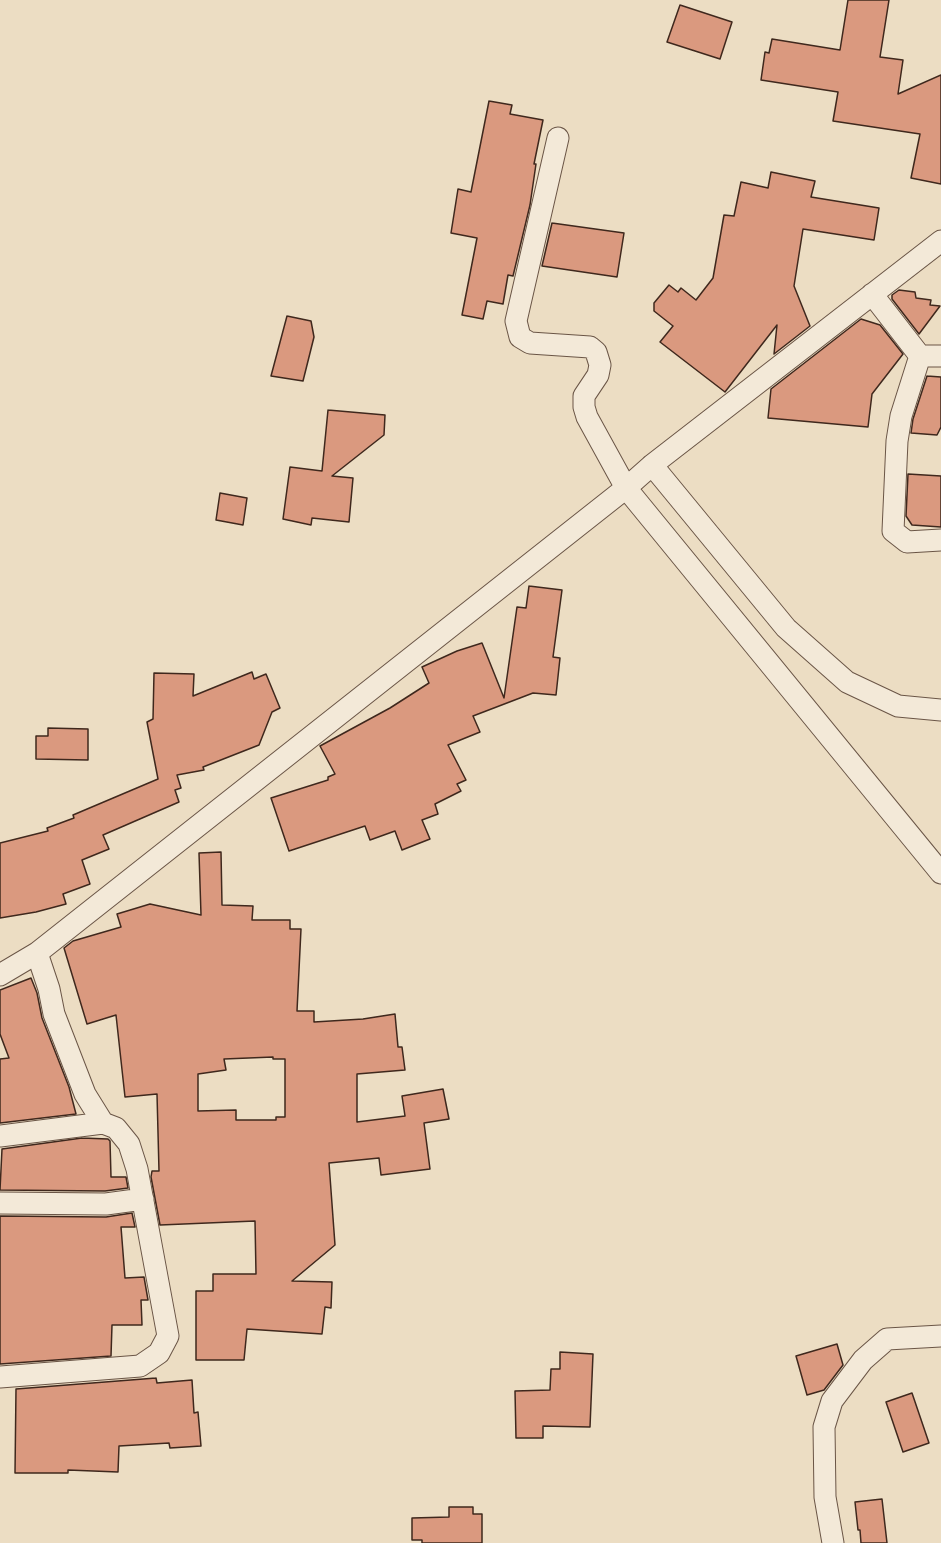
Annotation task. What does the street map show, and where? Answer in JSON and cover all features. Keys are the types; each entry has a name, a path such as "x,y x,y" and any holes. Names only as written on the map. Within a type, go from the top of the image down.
{"street":[{"path":"558,138 516,321 520,337 530,343 590,347 596,352 600,365 598,375 584,396 584,407 587,417 626,488 941,873"},
{"path":"0,975 37,953 626,488 652,465 941,241"},
{"path":"872,294 920,356"},
{"path":"920,356 941,356"},
{"path":"920,356 901,416 897,441 893,531 907,542 941,540"},
{"path":"652,465 786,628 847,682 898,706 941,710"},
{"path":"37,953 50,989 54,1014 81,1083 102,1124"},
{"path":"0,1136 102,1124 116,1128 129,1144 137,1169 168,1336 159,1353 140,1366 0,1377"},
{"path":"0,1203 106,1204 143,1199"},
{"path":"832,1543 825,1497 824,1427 832,1401 863,1360 887,1339 941,1336"}],"building":[{"path":"848,0 889,0 880,57 903,60 898,94 941,75 941,184 911,178 920,134 833,121 838,92 761,80 765,52 769,53 772,39 840,50"},
{"path":"680,5 732,22 720,59 667,42"},
{"path":"489,101 512,105 510,114 543,120 534,164 536,164 530,205 513,276 508,275 503,304 487,301 483,319 462,315 477,238 451,233 458,189 471,192"},
{"path":"771,172 815,181 811,197 879,208 874,240 803,229 794,286 810,326 774,354 777,325 725,392 660,342 673,326 654,311 654,303 669,285 678,292 681,288 696,300 713,278 724,215 734,216 741,182 768,188"},
{"path":"552,223 624,233 617,277 542,266"},
{"path":"899,290 915,292 916,298 931,300 930,305 940,306 919,334 892,299 892,295"},
{"path":"287,316 311,321 314,337 303,381 271,376"},
{"path":"861,319 880,325 903,354 872,394 868,427 768,418 771,389"},
{"path":"927,376 941,377 941,427 937,435 911,433 913,419"},
{"path":"328,410 385,415 384,435 332,476 353,478 349,522 312,518 311,525 283,519 290,467 322,471"},
{"path":"908,474 941,476 941,527 912,525 906,516"},
{"path":"220,493 247,498 243,525 216,520"},
{"path":"529,586 562,590 553,657 560,658 556,695 533,693 473,716 480,732 448,745 466,780 457,784 461,791 435,804 438,814 422,820 430,839 402,850 395,831 370,840 365,826 289,851 271,798 328,780 328,777 335,774 320,746 390,708 429,683 422,667 457,651 482,643 504,698 517,607 526,608"},
{"path":"252,672 254,679 266,674 280,708 272,712 259,745 203,767 204,770 177,775 181,788 175,790 179,802 103,835 109,849 82,860 90,884 63,894 66,904 0,918 0,843 48,831 47,828 74,818 73,815 158,779 147,722 153,719 154,673 194,674 193,696"},
{"path":"48,728 88,729 88,760 36,759 36,736 48,736"},
{"path":"221,852 222,905 253,906 252,920 290,920 290,929 301,929 297,1011 314,1011 314,1022 363,1019 395,1014 398,1047 402,1047 405,1070 357,1074 357,1122 405,1116 402,1096 443,1089 449,1119 424,1123 430,1169 381,1175 379,1158 329,1163 335,1245 292,1281 332,1282 331,1308 325,1307 322,1334 247,1329 244,1360 196,1360 196,1291 213,1291 213,1274 256,1274 255,1221 160,1225 151,1177 152,1171 159,1171 157,1094 125,1097 116,1015 87,1024 64,948 73,941 121,927 117,914 150,904 201,915 199,853","holes":["273,1057 273,1059 285,1059 285,1117 276,1117 276,1120 236,1120 236,1110 198,1111 198,1074 226,1070 224,1059"]},
{"path":"31,978 37,993 42,1018 69,1087 76,1114 0,1123 0,1059 9,1058 0,1034 0,990"},
{"path":"82,1138 110,1141 111,1177 126,1177 128,1188 105,1191 0,1190 2,1149"},
{"path":"132,1213 135,1227 121,1227 125,1278 144,1277 148,1300 141,1300 142,1325 112,1325 111,1356 0,1364 0,1216 106,1217"},
{"path":"837,1344 843,1365 824,1390 807,1395 796,1356"},
{"path":"560,1352 593,1354 590,1427 543,1426 543,1438 516,1438 515,1391 550,1390 551,1369 560,1369"},
{"path":"156,1378 157,1383 192,1380 194,1413 198,1412 201,1446 170,1448 169,1443 119,1446 118,1472 68,1470 68,1473 15,1473 16,1389"},
{"path":"912,1393 929,1443 903,1452 886,1402"},
{"path":"882,1499 887,1543 861,1543 855,1502"},
{"path":"449,1507 473,1507 473,1514 482,1514 482,1543 422,1543 422,1540 412,1540 412,1518 449,1517"}]}
